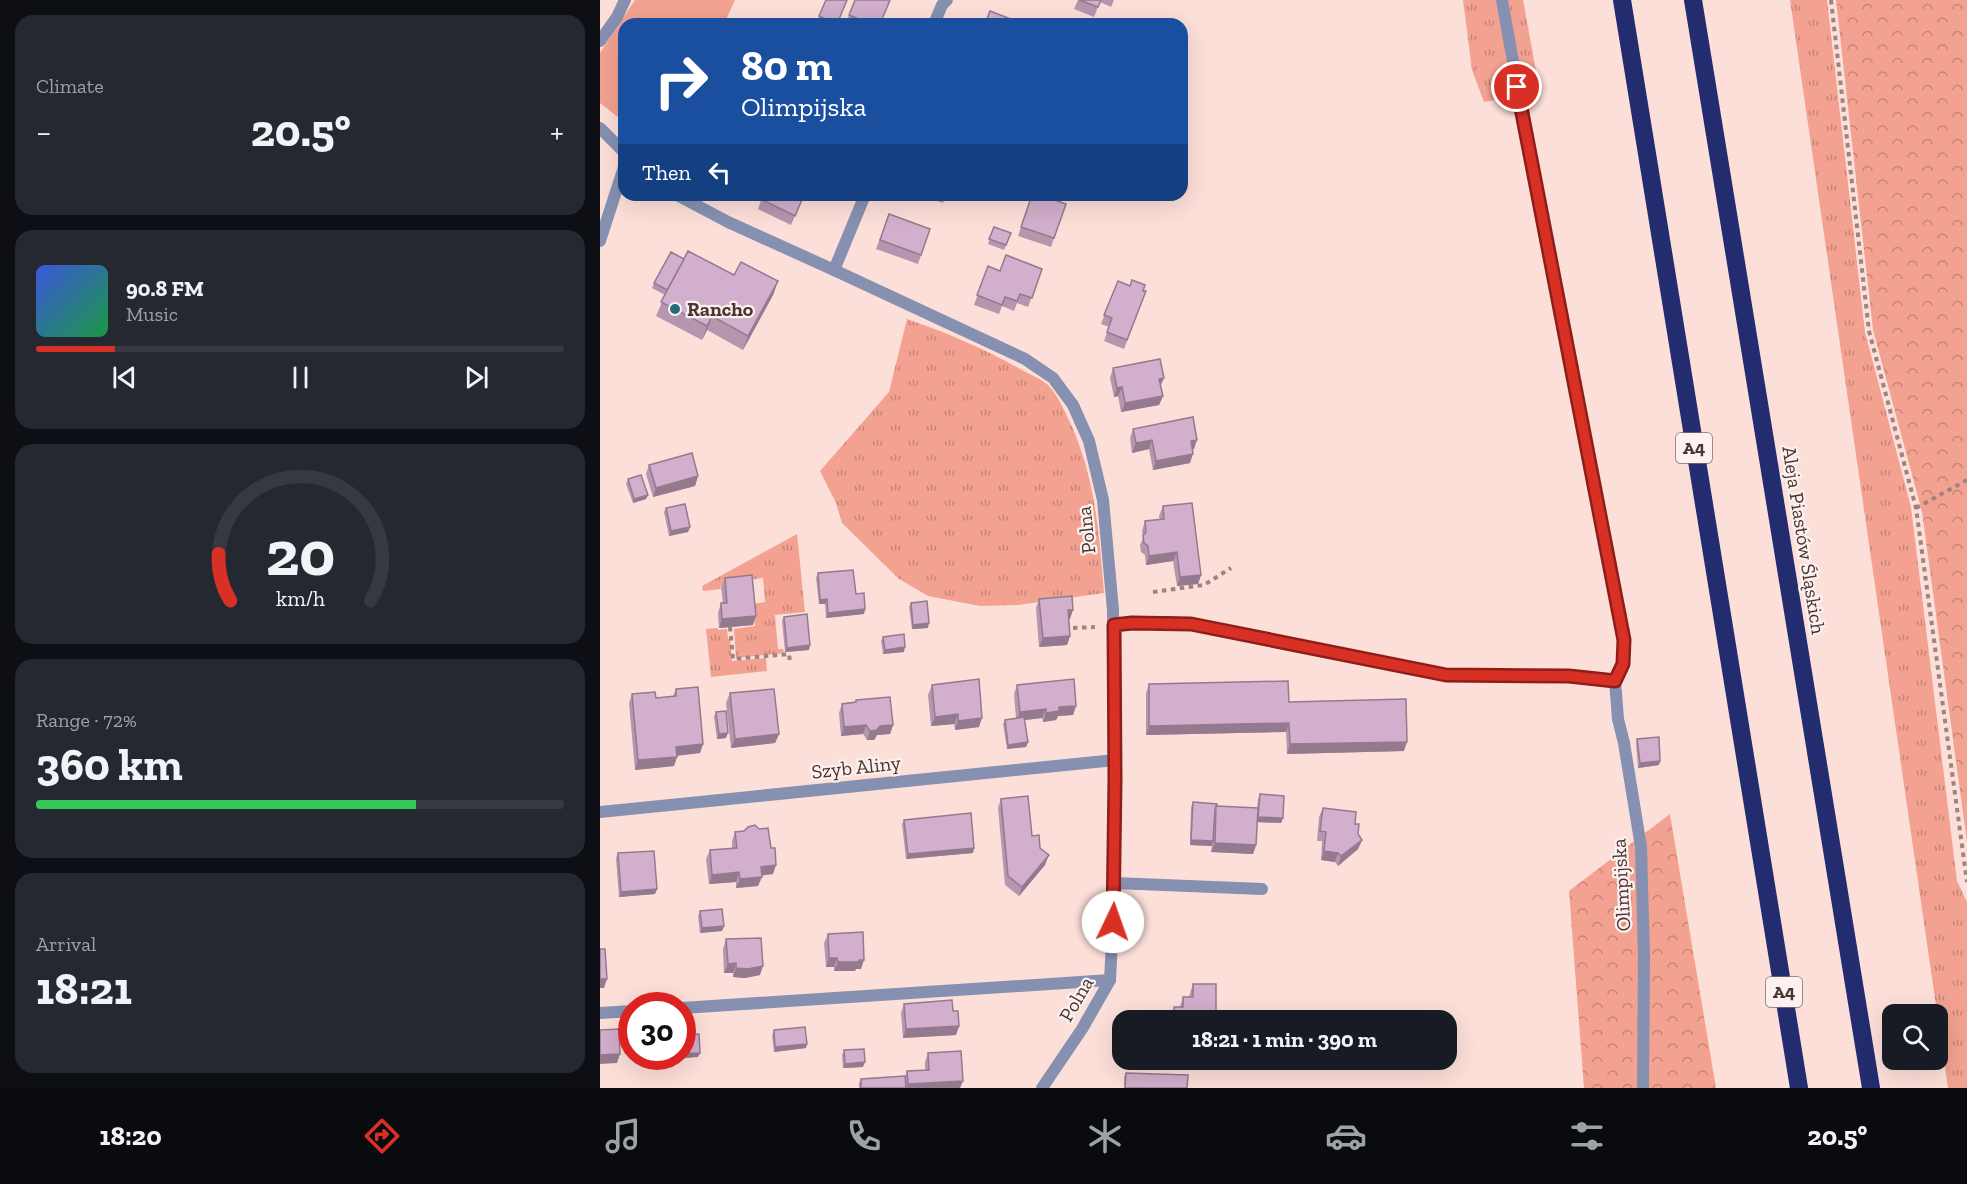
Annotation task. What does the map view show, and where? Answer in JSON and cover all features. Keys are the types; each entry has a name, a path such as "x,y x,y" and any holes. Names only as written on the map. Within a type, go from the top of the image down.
{"highway":[{"name":"A4","path":"1622,0 1799,1088"},
{"name":"Aleja Piastów Śląskich","path":"1693,0 1871,1088"}],"street":[{"path":"600,41 617,17 625,0"},
{"path":"937,18 942,5 947,0"},
{"name":"Olimpijska","path":"1502,0 1528,152 1624,640 1623,664 1615,681 1618,719 1641,847 1644,956 1643,1088"},
{"path":"600,128 618,146"},
{"path":"600,241 618,186"},
{"name":"Polna","path":"688,201 728,222 1025,359 1053,378 1073,405 1089,441 1103,500 1115,760 1115,883 1110,980 1082,1029 1042,1088"},
{"path":"834,270 863,201"},
{"path":"1108,626 1132,623 1191,624 1446,675 1569,676 1615,681"},
{"name":"Szyb Aliny","path":"600,812 1115,760"},
{"path":"1115,883 1262,889"},
{"path":"696,1007 1110,980"},
{"path":"600,1014 618,1012"}],"path":[{"path":"1831,0 1869,331 1916,508 1967,882"},
{"path":"1916,508 1967,480"},
{"path":"1153,592 1204,585 1231,568"},
{"path":"1073,628 1108,626"},
{"path":"730,627 733,659 789,654 790,662"}],"green space":[{"path":"635,0 735,0 727,18 623,18"},
{"path":"1463,0 1523,0 1540,92 1484,102 1472,70"},
{"path":"1790,0 1827,0 1865,332 1911,507 1957,881 1967,902 1967,1088 1948,1088 1945,1070 1948,1070 1948,1004 1936,1004"},
{"path":"1836,0 1967,0 1967,842 1922,512 1873,330"},
{"path":"618,26 618,117 600,103 600,53"},
{"path":"907,319 951,335 992,354 1042,380 1054,392 1076,437 1090,481 1104,593 1018,605 980,606 928,596 899,579 842,523 836,503 820,471 889,392"},
{"path":"797,534 805,612 775,615 778,649 783,649 784,653 736,658 734,629 755,626 752,604 765,602 763,578 743,581 743,584 720,586 721,589 703,591 702,586"},
{"path":"718,628 718,630 727,629 732,661 766,658 767,671 711,677 706,629"},
{"path":"1670,814 1716,1088 1584,1088 1569,891"}],"building":[{"path":"826,0 847,0 840,18 819,16"},
{"path":"855,0 890,0 882,18 856,18 849,15"},
{"path":"1079,0 1101,0 1098,7"},
{"path":"990,11 1008,18 987,18"},
{"path":"765,201 801,201 795,216"},
{"path":"1030,201 1057,201 1066,204 1054,238 1021,227"},
{"path":"889,214 930,229 921,255 880,240"},
{"path":"994,227 1011,233 1006,245 989,239"},
{"path":"688,251 734,275 741,262 778,281 748,336 712,316 707,326 661,302"},
{"path":"671,252 684,259 667,290 654,283"},
{"path":"1006,255 1042,269 1032,298 1020,294 1017,301 1005,297 1002,305 977,295 988,266 1000,271"},
{"path":"1132,280 1145,285 1143,291 1146,291 1127,340 1107,332 1112,318 1104,315 1118,281 1130,286"},
{"path":"1160,359 1164,378 1159,379 1163,396 1125,403 1122,387 1117,388 1113,368"},
{"path":"1193,417 1197,440 1191,441 1193,454 1156,461 1152,440 1136,443 1133,429"},
{"path":"692,453 698,476 656,488 649,465"},
{"path":"641,475 648,495 634,499 628,479"},
{"path":"1192,503 1201,575 1180,577 1177,552 1149,556 1148,546 1144,543 1143,536 1146,532 1145,521 1164,519 1163,506"},
{"path":"685,504 690,527 671,531 666,508"},
{"path":"853,570 856,594 864,593 865,609 828,613 827,599 820,600 818,573"},
{"path":"752,575 756,616 722,619 721,603 727,603 725,578"},
{"path":"1072,596 1073,610 1068,610 1070,636 1043,638 1039,599"},
{"path":"927,601 929,623 913,625 911,603"},
{"path":"807,614 810,645 787,648 784,617"},
{"path":"904,634 905,647 885,650 883,637"},
{"path":"979,679 982,718 958,721 958,714 935,717 932,685"},
{"path":"1074,679 1076,706 1059,707 1059,711 1046,713 1046,709 1020,712 1017,685"},
{"path":"1288,681 1289,702 1406,699 1407,742 1290,744 1289,723 1149,726 1149,684"},
{"path":"698,687 703,744 676,747 677,757 638,760 632,694 655,692 656,698 676,696 676,689"},
{"path":"774,689 779,734 735,739 730,693"},
{"path":"890,697 893,725 880,726 877,730 870,731 866,725 844,727 842,704 856,702 856,700"},
{"path":"726,711 728,733 719,734 716,712"},
{"path":"1024,717 1028,742 1008,745 1005,720"},
{"path":"1659,737 1660,761 1640,763 1637,739"},
{"path":"1260,794 1284,796 1283,818 1258,817"},
{"path":"1028,796 1032,836 1039,835 1040,848 1049,855 1022,887 1008,876 1001,799"},
{"path":"1193,802 1217,804 1213,841 1191,840"},
{"path":"1216,806 1258,808 1256,845 1215,843"},
{"path":"1323,808 1356,812 1355,824 1359,824 1358,834 1362,840 1341,856 1338,853 1324,851 1326,832 1320,831"},
{"path":"971,813 974,848 908,854 904,820"},
{"path":"755,825 759,829 768,828 771,848 775,848 776,865 761,867 762,877 740,879 739,872 712,875 710,850 737,848 735,832 744,831"},
{"path":"654,851 657,889 621,892 618,853"},
{"path":"722,909 724,926 702,928 700,911"},
{"path":"863,932 864,960 838,962 837,958 829,958 828,934"},
{"path":"761,938 763,966 748,969 736,968 736,963 728,964 726,939"},
{"path":"600,949 605,949 607,979 600,979"},
{"path":"1193,984 1216,984 1216,1010 1174,1010 1174,1007 1183,1007 1183,997 1193,997"},
{"path":"952,1000 953,1011 958,1011 959,1026 906,1029 904,1004"},
{"path":"805,1027 807,1044 775,1047 774,1030"},
{"path":"618,1029 618,1054 600,1055 600,1030"},
{"path":"696,1034 699,1034 700,1053 696,1053"},
{"path":"864,1049 865,1062 845,1064 844,1050"},
{"path":"961,1051 963,1081 908,1084 907,1071 929,1070 928,1053"},
{"path":"1126,1073 1188,1075 1187,1088 1125,1088"},
{"path":"905,1076 906,1088 861,1088 861,1079"}],"place":[{"name":"Rancho","path":"675,309"}],"route":[{"path":"1113,922 1115,883 1114,625 1170,622 1191,624 1446,675 1569,676 1615,681 1623,664 1624,640 1517,87"}]}
